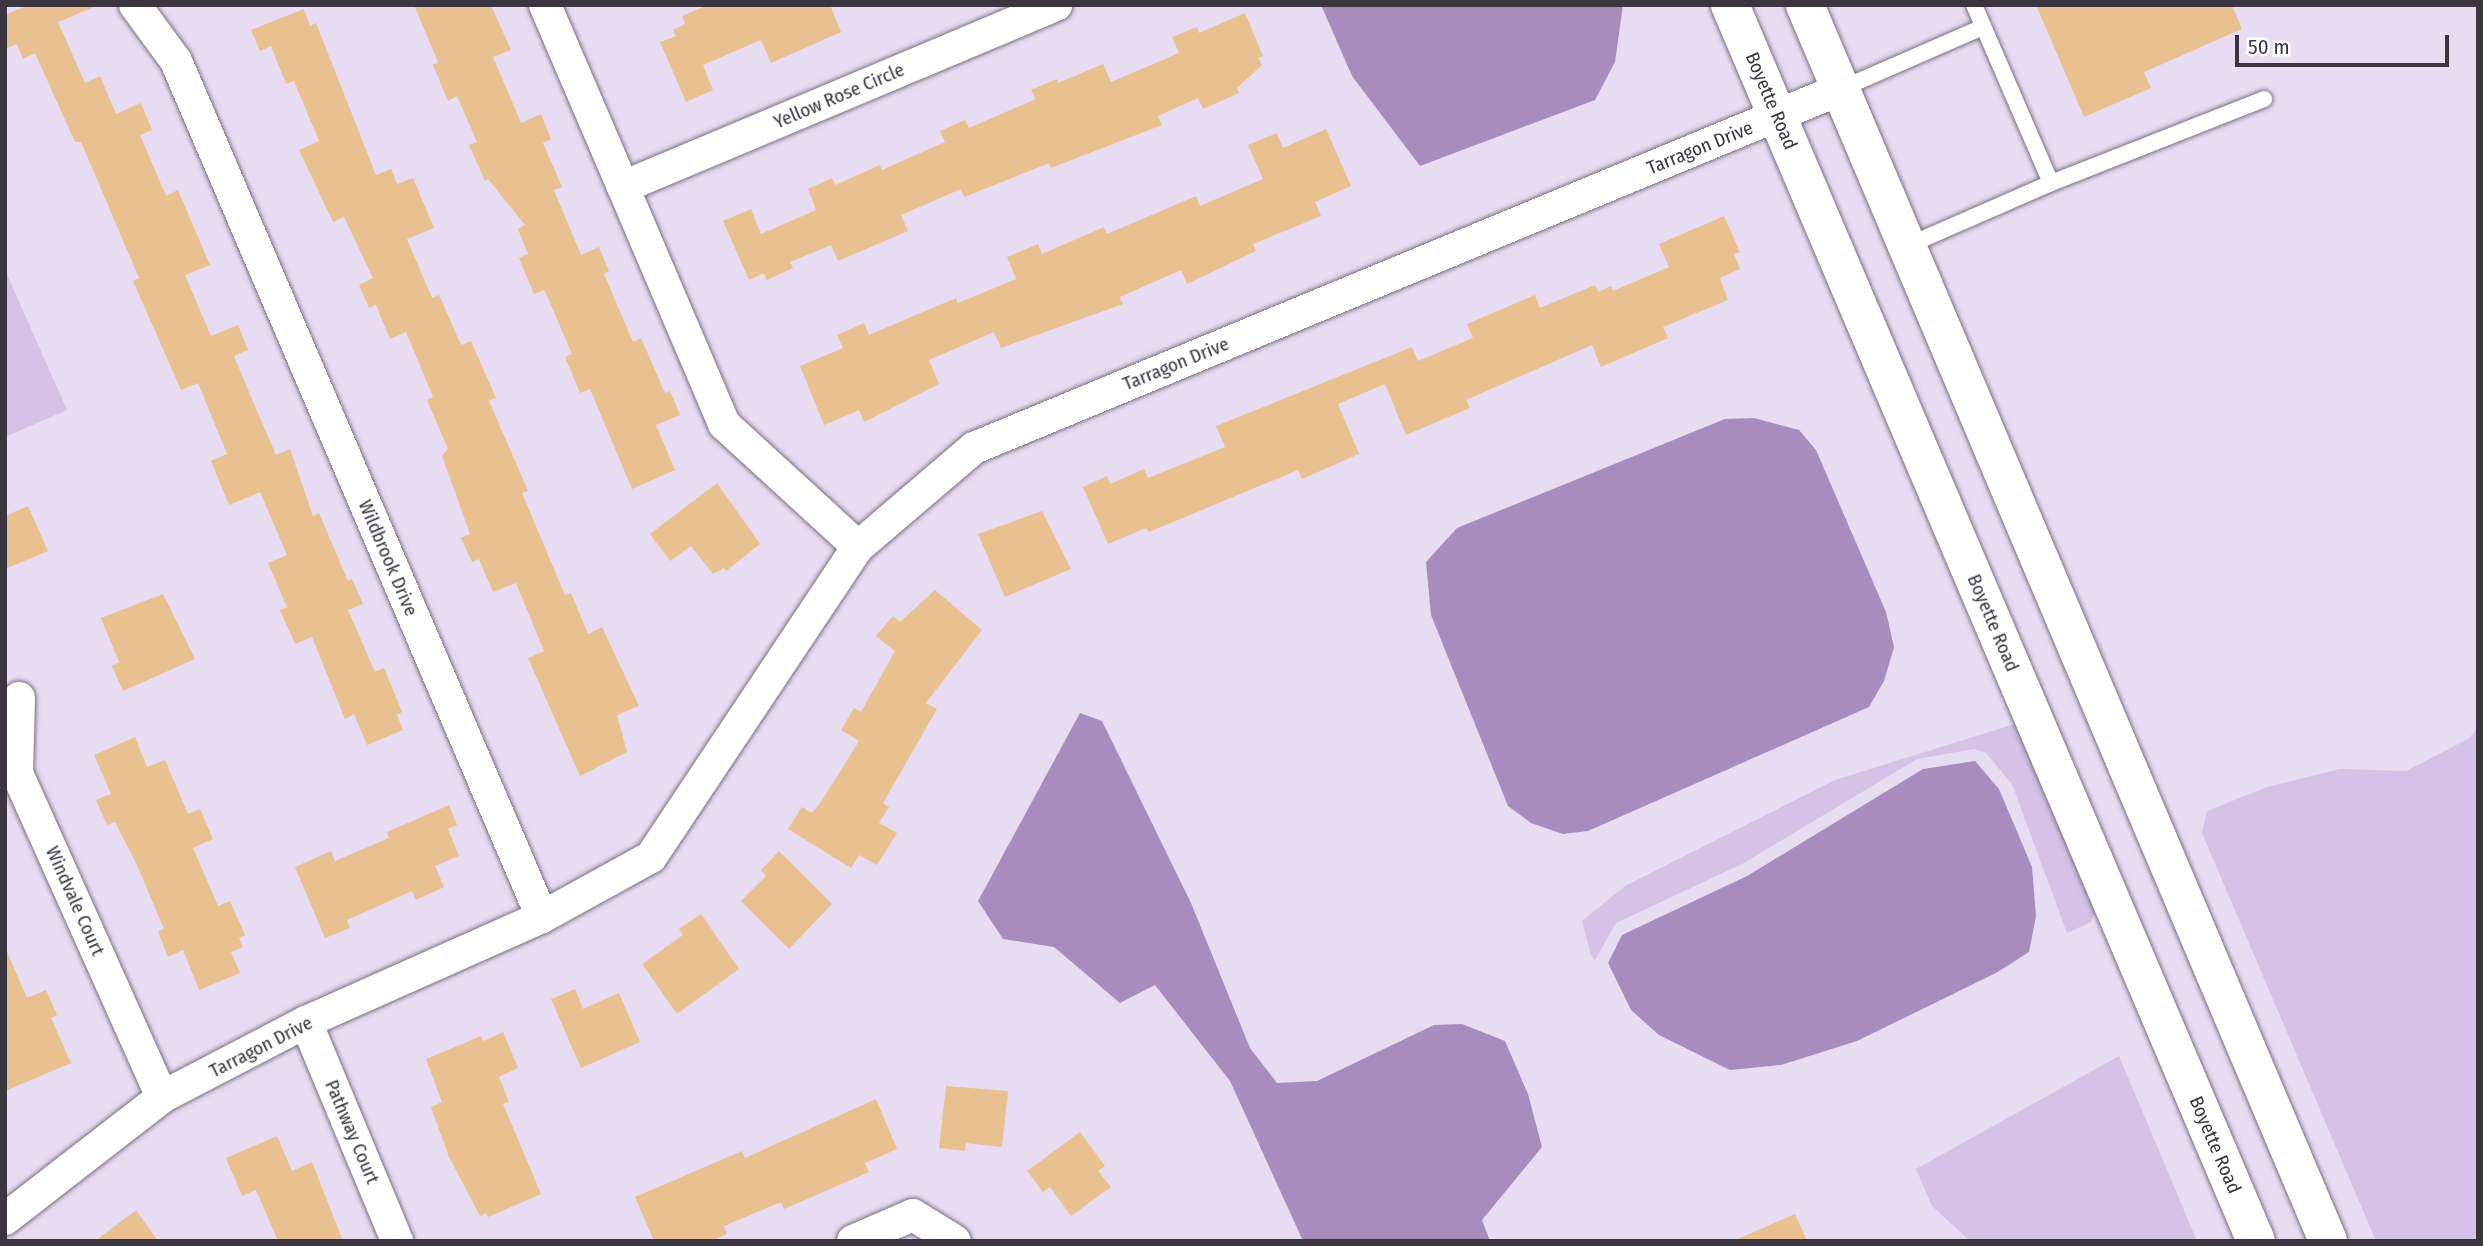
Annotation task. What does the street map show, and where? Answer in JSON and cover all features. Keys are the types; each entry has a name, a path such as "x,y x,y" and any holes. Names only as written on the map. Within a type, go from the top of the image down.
{"main road":[{"name":"Boyette Road","path":"1730,5 2256,1241"},
{"path":"1805,5 2328,1241"}],"street":[{"name":"Wildbrook Drive","path":"135,5 176,61 542,917"},
{"path":"545,5 724,424 858,547"},
{"name":"Yellow Rose Circle","path":"623,187 1056,5"},
{"name":"Tarragon Drive","path":"5,1219 162,1097 306,1022 542,917 652,857 858,547 974,448 1841,89"},
{"name":"Windvale Court","path":"19,698 18,773 162,1097"},
{"name":"Pathway Court","path":"306,1022 397,1241"},
{"path":"853,1241 913,1215 955,1241"}],"lane":[{"path":"1974,5 2051,183"},
{"path":"1841,89 1983,27"},
{"path":"1907,246 2051,183 2264,99"}],"shaded area":[{"path":"1321,5 1623,5 1615,62 1595,100 1420,166 1352,76"},
{"path":"5,270 67,410 5,437"},
{"path":"1754,418 1799,430 1816,450 1886,612 1894,647 1884,681 1869,707 1588,831 1563,834 1531,823 1508,806 1445,650 1431,615 1426,562 1457,528 1725,419"},
{"path":"1080,713 1102,721 1191,903 1250,1048 1277,1083 1317,1081 1434,1025 1462,1024 1505,1041 1528,1094 1542,1147 1482,1220 1490,1241 1303,1241 1230,1081 1155,985 1120,1003 1054,947 1003,939 978,901"},
{"path":"2018,723 2096,909 2091,922 2067,933 2012,784 1986,753 1974,749 1917,759 1742,864 1616,923 1595,960 1591,955 1582,921 1625,886 1835,780"},
{"path":"2478,728 2478,1241 2376,1241 2202,833 2207,811 2267,787 2340,769 2406,771 2468,739"},
{"path":"1975,761 1999,789 2032,867 2036,916 2029,952 1996,973 1857,1041 1781,1065 1730,1070 1659,1035 1631,1010 1608,963 1622,935 1747,876 1923,769"},
{"path":"2119,1056 2197,1241 1970,1241 1932,1206 1916,1169"}],"building":[{"path":"29,5 99,5 58,22 85,83 100,76 116,114 141,103 152,130 140,135 166,196 178,190 210,265 185,275 211,336 238,325 248,350 234,356 276,455 290,449 313,516 319,513 348,581 352,579 363,604 348,610 375,672 384,668 402,712 397,715 403,730 367,745 354,714 345,719 312,637 295,644 280,610 287,607 268,563 287,555 260,492 229,505 211,461 227,454 198,383 181,390 133,281 139,278 81,142 75,142 35,53 23,59 17,44 5,49 5,15"},
{"path":"414,5 491,5 511,50 493,57 521,123 541,114 551,139 543,143 562,187 554,190 581,255 599,247 609,271 604,274 633,342 641,338 665,393 670,391 680,415 656,425 675,470 632,489 590,389 580,393 565,357 572,354 548,298 544,290 534,294 519,258 528,254 518,229 525,225 488,179 485,181 469,145 477,142 457,96 448,101 433,65 438,62"},
{"path":"708,5 830,5 841,32 771,63 761,40 703,65 713,90 686,102 660,42 676,36 673,30 685,24 682,16"},
{"path":"2036,5 2232,5 2242,29 2144,72 2151,88 2084,117"},
{"path":"304,9 310,26 316,23 376,175 391,169 397,184 413,178 434,228 407,239 432,298 439,295 461,345 471,341 496,398 489,401 528,491 522,493 565,595 571,593 588,634 602,627 639,706 617,715 627,752 580,776 528,658 544,651 516,583 493,592 479,559 472,562 461,538 470,534 442,456 448,449 427,400 433,397 406,332 390,339 376,305 369,308 359,285 373,278 344,217 333,222 299,150 319,141 294,81 286,84 271,46 260,51 251,30"},
{"path":"1245,13 1263,56 1258,58 1262,65 1237,88 1239,93 1203,109 1198,98 1158,116 1162,125 1051,168 1049,163 964,197 961,189 901,215 908,231 838,261 831,245 790,262 793,268 767,280 764,273 749,280 723,221 751,209 761,234 816,210 808,189 832,178 835,185 880,165 882,170 945,142 940,131 965,120 969,128 1036,99 1031,90 1057,79 1058,83 1103,64 1111,82 1179,53 1172,37 1197,27 1199,33"},
{"path":"1326,129 1351,186 1315,202 1321,216 1253,244 1256,251 1187,284 1181,270 1120,297 1123,304 1001,348 994,332 929,360 939,384 864,422 859,410 824,425 800,366 843,348 837,335 864,323 869,335 956,298 958,303 1016,279 1007,257 1038,244 1042,254 1104,227 1107,234 1196,196 1200,206 1263,179 1248,145 1277,133 1283,148"},
{"path":"1724,216 1740,252 1734,254 1740,269 1720,278 1728,300 1663,327 1668,338 1601,367 1592,345 1466,400 1470,408 1406,435 1385,384 1338,404 1359,454 1302,479 1298,470 1149,532 1146,528 1108,544 1083,487 1107,476 1110,484 1144,469 1148,478 1225,447 1216,426 1412,347 1418,361 1473,338 1467,324 1535,295 1540,308 1595,285 1598,292 1611,286 1613,291 1669,267 1659,244"},
{"path":"717,483 760,544 726,571 724,568 713,574 691,546 670,561 650,534"},
{"path":"28,506 48,551 5,569 5,516"},
{"path":"1042,511 1071,569 1005,597 978,534"},
{"path":"935,590 982,630 926,703 937,709 883,803 889,807 879,823 897,833 877,865 859,855 851,868 788,829 802,807 812,813 821,802 859,741 841,730 854,708 861,712 895,651 876,636 893,616 900,622"},
{"path":"163,594 195,659 123,691 112,666 119,662 101,618"},
{"path":"135,737 147,767 165,760 188,814 200,809 213,839 193,848 218,906 230,901 245,935 239,938 243,947 231,952 240,973 199,990 183,950 168,957 158,931 164,929 137,865 115,822 107,825 96,800 111,794 94,755"},
{"path":"449,805 457,825 448,829 459,856 435,866 444,887 416,900 412,891 347,920 350,928 325,938 295,867 331,851 335,861 389,838 387,832"},
{"path":"779,851 832,904 789,949 741,901 766,876 761,870"},
{"path":"701,914 739,969 677,1014 642,964 683,935 679,929"},
{"path":"5,947 27,998 46,990 57,1015 51,1018 71,1063 5,1091"},
{"path":"575,989 583,1009 619,993 640,1042 581,1068 551,999"},
{"path":"503,1032 518,1068 499,1077 509,1102 503,1104 541,1194 488,1217 486,1213 480,1216 449,1157 431,1107 442,1102 426,1059 481,1036 483,1041"},
{"path":"946,1086 1008,1091 1002,1147 966,1143 965,1151 939,1148"},
{"path":"876,1099 897,1149 865,1163 869,1172 784,1209 781,1202 724,1226 727,1234 711,1241 654,1241 635,1197 742,1151 745,1158"},
{"path":"1080,1132 1105,1166 1098,1171 1111,1187 1071,1216 1050,1187 1043,1192 1027,1171"},
{"path":"277,1136 292,1171 312,1162 343,1241 278,1241 256,1190 242,1196 226,1158"},
{"path":"136,1210 158,1241 95,1241"},
{"path":"1795,1214 1807,1241 1733,1241"}]}
